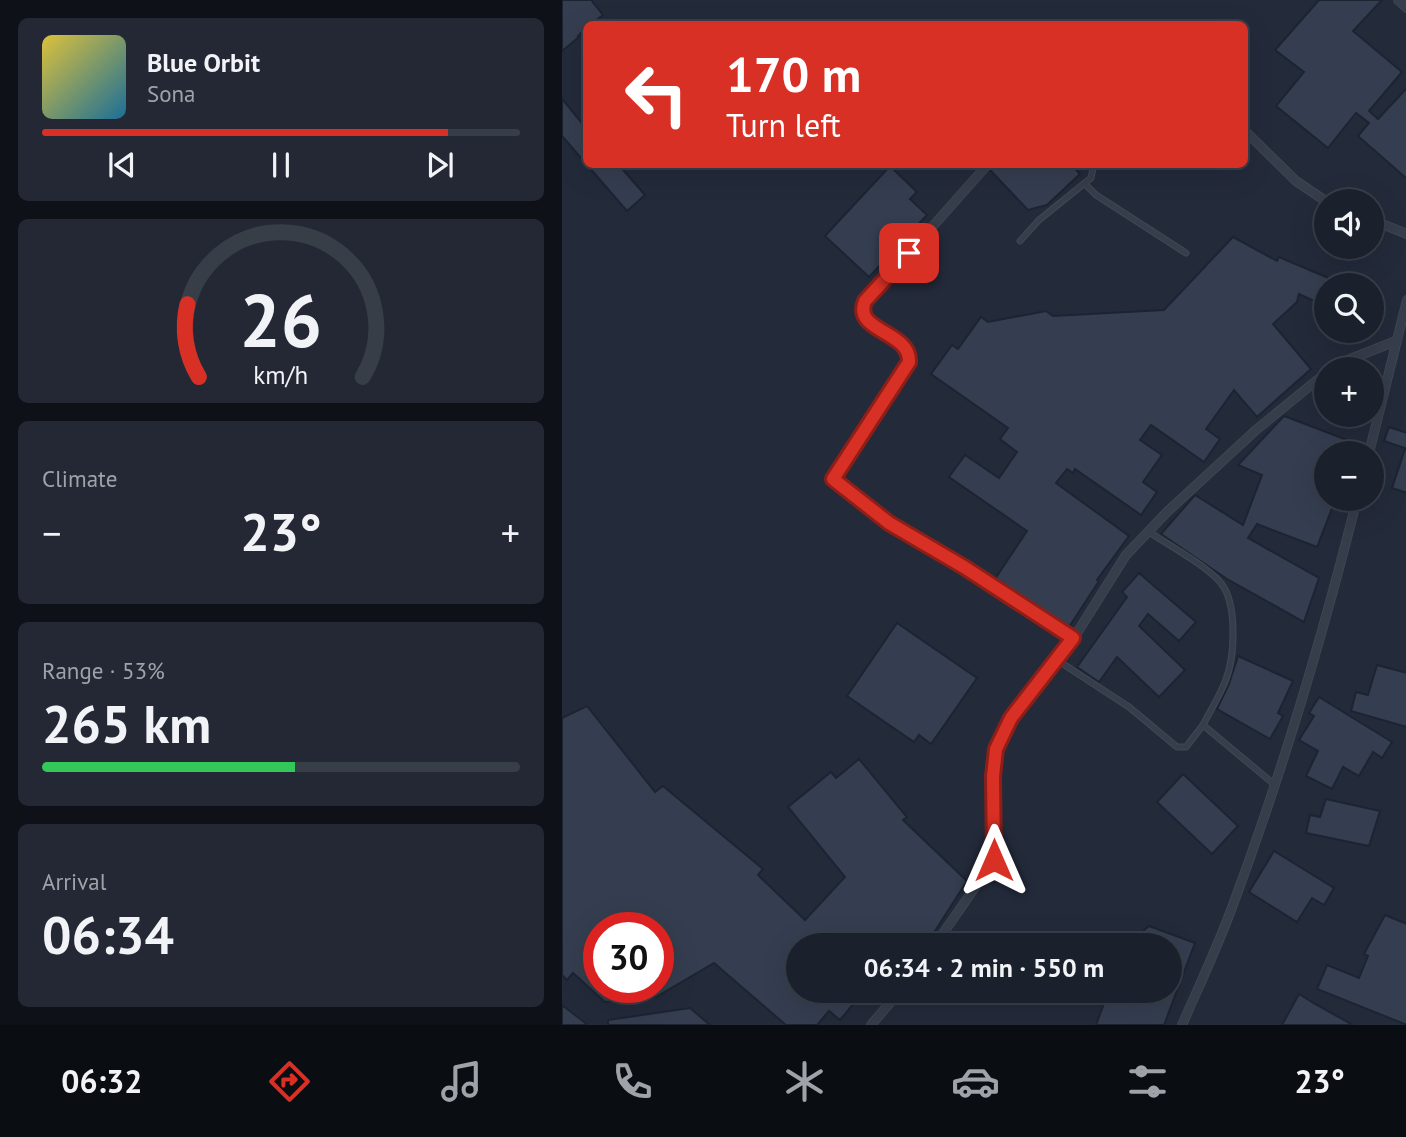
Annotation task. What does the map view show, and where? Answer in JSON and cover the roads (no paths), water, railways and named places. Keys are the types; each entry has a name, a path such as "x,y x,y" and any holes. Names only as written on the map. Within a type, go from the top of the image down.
{"street":[{"path":"1398,0 1406,8"},
{"path":"1248,134 1296,181 1314,193"},
{"path":"984,168 863,305 866,320 906,346 909,362 833,479 889,523 964,567 1073,638"},
{"path":"1384,225 1406,234"},
{"path":"1372,441 1406,300"},
{"path":"1355,357 1396,341"},
{"path":"943,933 994,860 993,776 996,749 1011,718 1073,638 1126,555 1256,430 1314,380"},
{"path":"1182,1025 1234,904 1275,786 1337,578 1354,511"},
{"path":"871,1025 890,1003"}],"lane":[{"path":"1020,241 1039,220 1085,184 1091,178 1093,168"},
{"path":"1085,184 1096,195 1186,253"},
{"path":"1056,660 1129,707 1177,747 1186,747 1203,725 1225,681 1231,662 1229,596 1215,577 1148,531"},
{"path":"1203,725 1275,786"}]}
